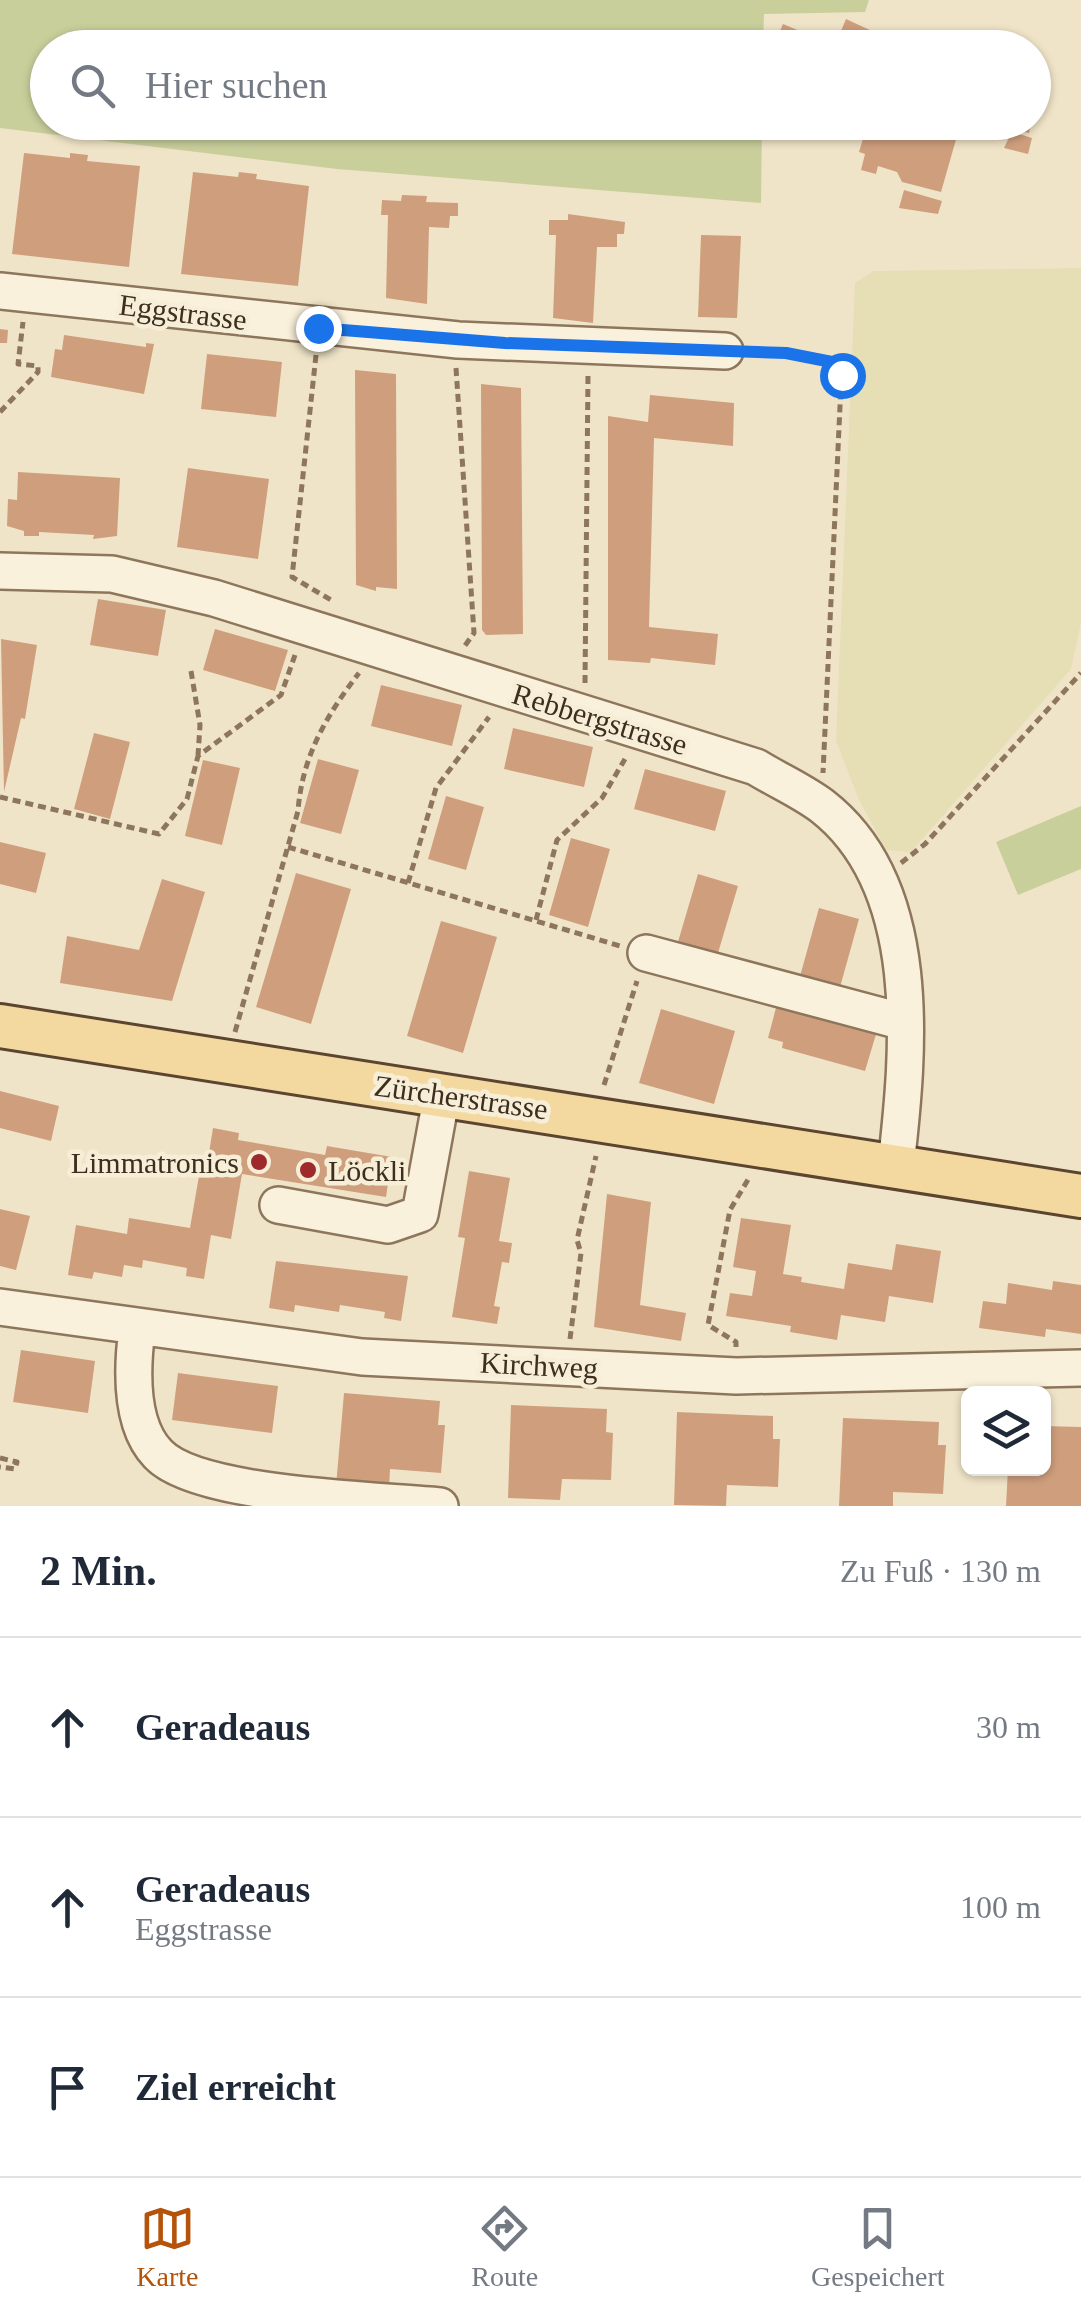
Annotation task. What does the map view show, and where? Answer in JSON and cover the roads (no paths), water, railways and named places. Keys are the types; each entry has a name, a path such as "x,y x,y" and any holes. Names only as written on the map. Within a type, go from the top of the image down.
{"main road":[{"name":"Zürcherstrasse","path":"0,1026 1081,1196"}],"street":[{"name":"Eggstrasse","path":"12,302 458,340 725,351"},
{"name":"Rebbergstrasse","path":"0,572 112,574 304,625 756,767 822,806 846,831 880,881 894,926 904,1022 908,1167"},
{"path":"646,953 904,1022"},
{"path":"278,1204 388,1225 420,1214 442,1094"},
{"name":"Kirchweg","path":"0,1307 137,1329 362,1357 736,1376 1081,1368"},
{"path":"137,1329 135,1389 142,1428 155,1452 176,1470 254,1486 440,1506"}],"place":[{"name":"Limmatronics","path":"259,1162"},
{"name":"Löckli","path":"308,1170"}]}
